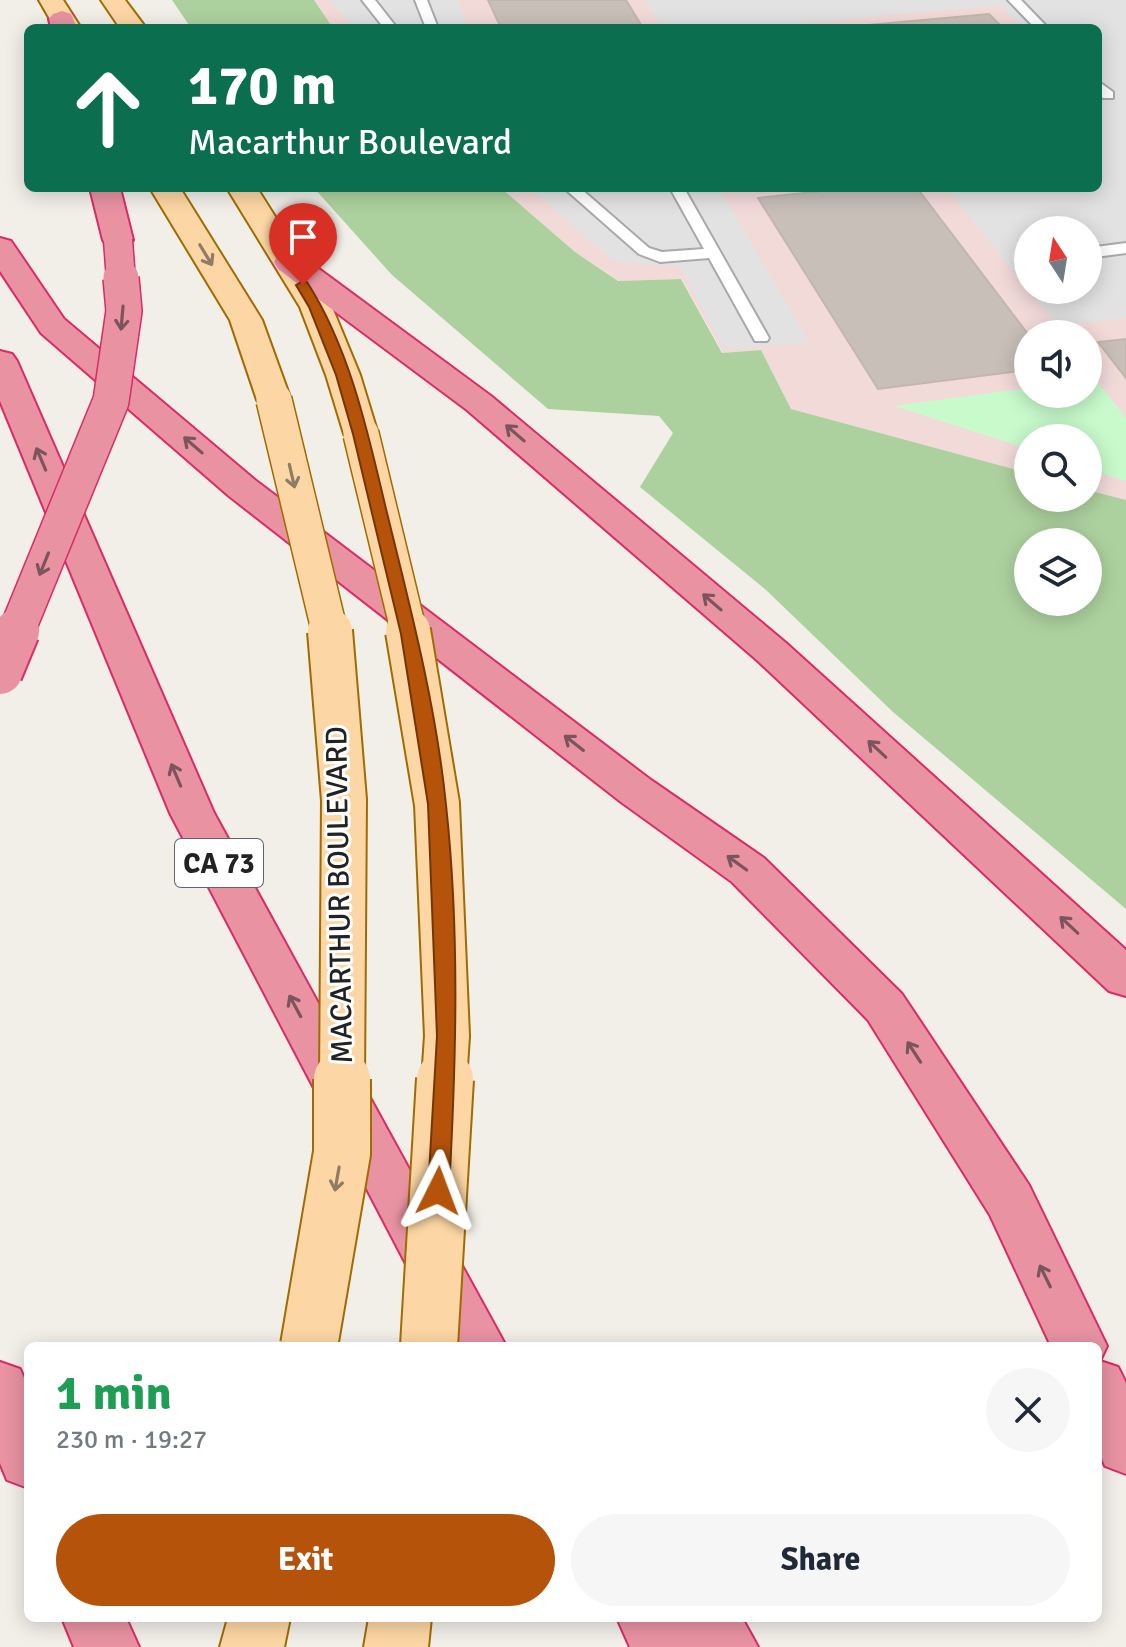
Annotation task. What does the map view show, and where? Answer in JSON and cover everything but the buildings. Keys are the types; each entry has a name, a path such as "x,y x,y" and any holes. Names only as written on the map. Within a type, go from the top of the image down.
{"highway":[{"path":"0,672 111,401 124,311 118,240 106,192"},
{"path":"0,247 52,326 254,497 636,791 748,870 885,1007 1010,1201 1077,1342"},
{"path":"289,262 479,403 772,652 1126,978"},
{"name":"CA 73","path":"0,361 192,813 476,1342"},
{"path":"0,1388 24,1450"},
{"path":"1102,1395 1126,1446"},
{"path":"87,1622 94,1647"},
{"path":"95,1622 107,1647"},
{"path":"651,1622 667,1647"},
{"path":"704,1622 726,1647"}],"main road":[{"path":"113,0 130,24"},
{"name":"MACARTHUR BOULEVARD","path":"167,192 246,320 274,400 330,633 344,800 342,1153 310,1342"},
{"path":"245,192 316,307 343,375 361,434 409,634 437,804 447,1036 429,1342"},
{"path":"252,1647 258,1622"},
{"path":"396,1647 399,1622"}],"lane":[{"path":"368,0 388,24"},
{"path":"421,0 430,24"},
{"path":"1014,0 1038,24"},
{"path":"576,192 644,251 660,257 714,253"},
{"path":"679,192 761,338"},
{"path":"1102,251 1126,248"}],"shaded area":[{"path":"314,0 1126,0 1126,500 1102,494 1102,424 1014,424 1014,469 791,409 761,350 723,353 682,279 619,281 575,252 506,192 1102,192 1102,24 330,24"},
{"path":"330,0 457,0 467,24 350,24"},
{"path":"645,0 1126,0 1126,318 1052,320 1039,304 1102,304 1102,216 1014,216 1014,272 950,192 1102,192 1102,24 1018,24 1001,5 793,24 660,24"},
{"path":"535,192 721,192 809,342 724,350 681,267 613,261"}],"green space":[{"path":"172,0 314,0 330,24 188,24"},
{"path":"318,192 506,192 575,252 618,281 681,279 722,353 761,350 791,409 1014,469 1014,512 1102,512 1102,494 1126,500 1126,909 893,712 766,590 640,487 673,433 659,416 548,409 392,275"},
{"path":"1102,388 1126,418 1126,481 1102,473 1102,424 1014,424 1014,445 894,406 1014,390 1014,408 1102,408"}],"route":[{"path":"303,285 316,307 343,375 361,434 409,634 437,804 447,1036 438,1191"}]}
